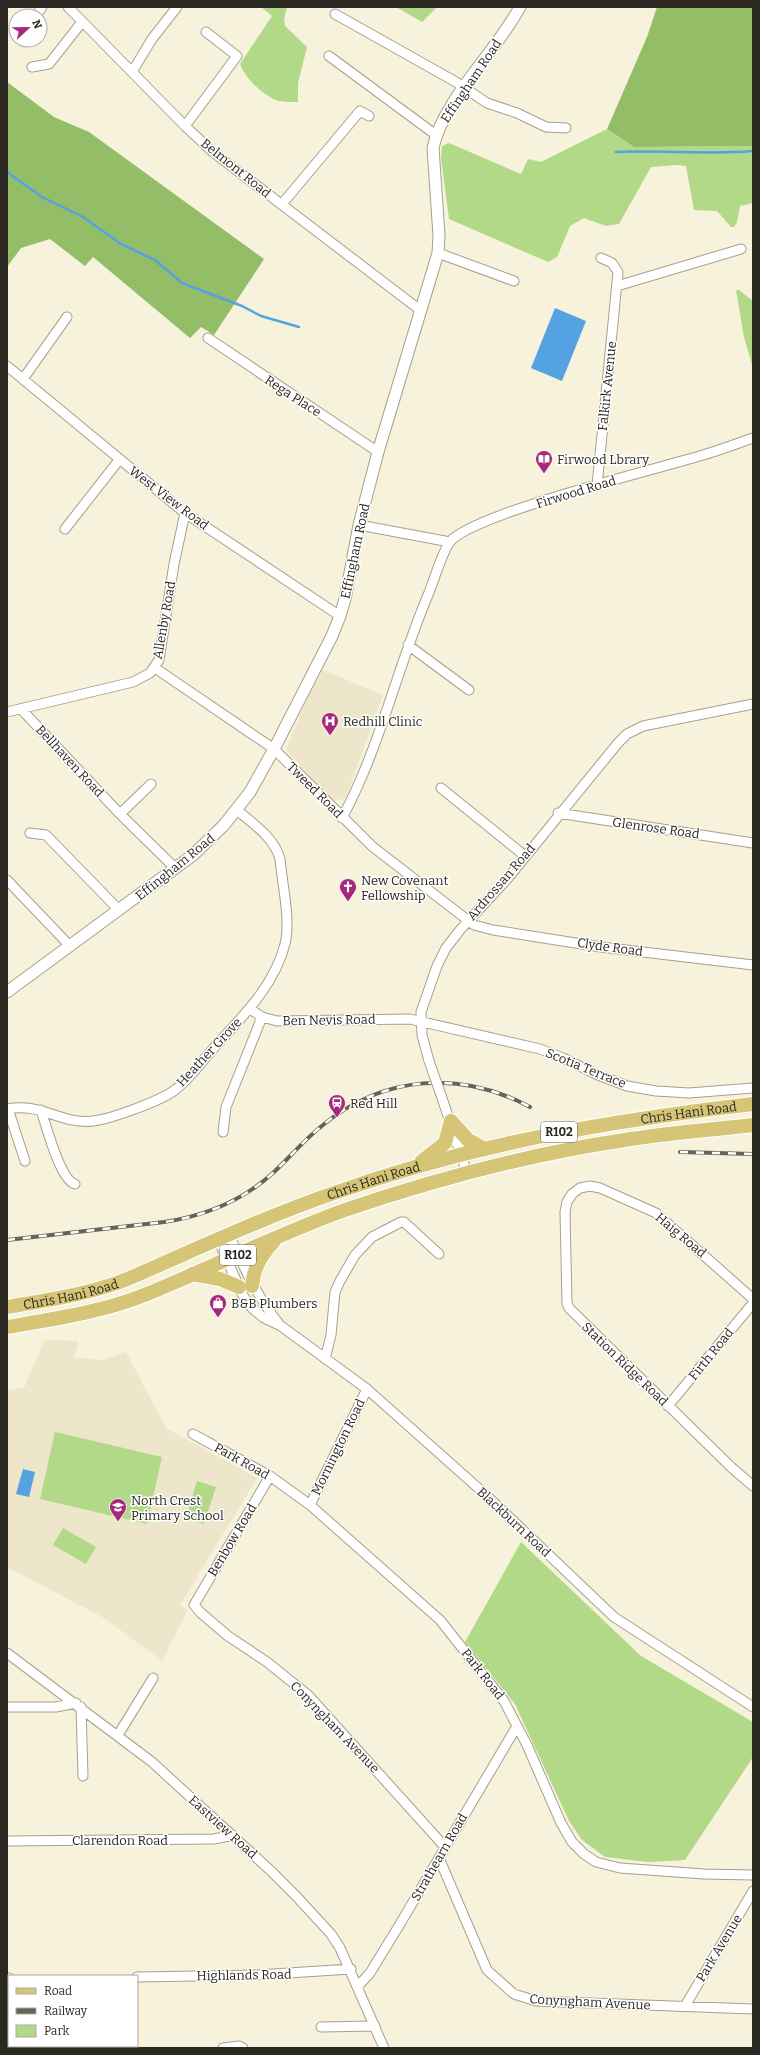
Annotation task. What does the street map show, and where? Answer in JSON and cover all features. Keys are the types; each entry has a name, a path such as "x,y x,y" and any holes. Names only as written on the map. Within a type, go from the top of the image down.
{"main road":[{"name":"Chris Hani Road","path":"7,1307 103,1288 291,1208 413,1167 483,1148 620,1121 753,1104"},
{"path":"451,1121 468,1140 483,1148"},
{"path":"413,1167 445,1143 451,1121"},
{"name":"Chris Hani Road","path":"7,1327 54,1320 95,1310 146,1294 343,1211 407,1190 533,1157 625,1140 753,1125"},
{"path":"191,1274 220,1279 246,1287 259,1259 276,1239"}],"street":[{"name":"Belmont Road","path":"68,7 185,126 214,152 420,310"},
{"path":"132,72 152,38 177,7"},
{"name":"Effingham Road","path":"7,992 193,855 210,840 237,810 250,792 274,749 332,636 340,616 359,525 378,452 438,252 439,235 432,148 436,135 465,88 499,41 520,7"},
{"path":"335,14 465,88 487,103 517,113 546,127 566,128"},
{"path":"32,67 49,64 82,22"},
{"path":"185,126 237,56 206,32"},
{"path":"329,56 436,135"},
{"path":"282,204 360,111 369,116"},
{"path":"617,286 741,249"},
{"path":"438,252 514,281"},
{"name":"Falkirk Avenue","path":"597,486 617,286 616,268 612,263 600,258"},
{"path":"23,379 67,317"},
{"name":"Rega Place","path":"208,338 378,452"},
{"name":"West View Road","path":"7,366 185,513 340,616"},
{"name":"Firwood Road","path":"450,542 474,526 490,519 704,455 753,438"},
{"path":"65,529 119,460"},
{"name":"Allenby Road","path":"7,712 133,682 142,678 154,668 161,651 174,564 185,513"},
{"path":"342,818 356,791 373,748 408,645 450,542 359,525"},
{"path":"408,645 469,690"},
{"name":"Tweed Road","path":"154,668 274,749 373,848 468,921"},
{"name":"Ardrossan Road","path":"467,1174 451,1121 429,1061 422,1035 421,1021 424,1003 437,966 451,941 490,898 558,813 618,743 634,730 654,724 753,704"},
{"name":"Bellhaven Road","path":"21,709 120,814 171,864"},
{"path":"120,814 151,784"},
{"path":"440,788 525,856"},
{"path":"237,810 269,838 278,852 286,916 285,945 268,984 250,1009"},
{"name":"Glenrose Road","path":"558,813 753,843"},
{"path":"30,833 46,835 119,910"},
{"path":"7,880 70,946"},
{"name":"Clyde Road","path":"468,921 484,928 516,934 753,966"},
{"name":"Ben Nevis Road","path":"250,1009 262,1017 278,1021 383,1018 421,1021"},
{"name":"Heather Grove","path":"8,1109 18,1107 41,1110 73,1120 93,1121 105,1119 164,1097 183,1083 250,1009"},
{"path":"223,1132 226,1107 262,1017"},
{"name":"Scotia Terrace","path":"421,1021 540,1049 563,1058 598,1076 627,1086 656,1091 689,1093 753,1088"},
{"path":"8,1109 25,1161"},
{"path":"41,1110 63,1171 68,1180 75,1184"},
{"name":"Haig Road","path":"565,1212 567,1202 572,1194 580,1188 590,1186 600,1188 648,1209 662,1216 753,1299"},
{"name":"Station Ridge Road","path":"565,1212 567,1303 569,1308 736,1472 753,1486"},
{"path":"325,1359 331,1335 335,1292 355,1255 372,1237 401,1222 406,1224 439,1254"},
{"name":"Blackburn Road","path":"224,1237 246,1287 252,1308 264,1318 281,1326 366,1389 486,1495 614,1617 753,1707"},
{"name":"Blackburn Road","path":"232,1257 246,1287 262,1303 281,1326"},
{"name":"Firth Road","path":"668,1406 753,1303"},
{"name":"Mornington Road","path":"310,1505 366,1389"},
{"name":"Park Road","path":"193,1434 270,1476 310,1505 440,1620 491,1682 504,1701 568,1835 581,1851 596,1862 620,1868 753,1875"},
{"name":"Benbow Road","path":"194,1605 270,1476"},
{"name":"Conyngham Avenue","path":"194,1605 228,1636 267,1662 308,1694 444,1847"},
{"name":"Eastview Road","path":"7,1653 152,1762 233,1835 297,1896 331,1934 346,1958 384,2048"},
{"path":"118,1735 153,1678"},
{"path":"7,1707 56,1708 78,1705 83,1776"},
{"name":"Strathearn Road","path":"358,1986 370,1974 517,1726"},
{"name":"Clarendon Road","path":"7,1842 214,1839 233,1835"},
{"name":"Conyngham Avenue","path":"439,1858 487,1970 514,1994 536,2001 753,2009"},
{"name":"Park Avenue","path":"685,2006 753,1891"},
{"name":"Highlands Road","path":"138,1977 271,1975 351,1970"},
{"path":"321,2027 375,2026"},
{"path":"224,2048 239,2046 243,2048"}],"shaded area":[{"name":"Redhill Clinic","path":"322,671 326,671 383,695 344,799 330,799 286,750 306,701"},
{"name":"North Crest Primary School","path":"44,1340 79,1341 74,1357 102,1360 126,1352 166,1428 257,1478 180,1605 188,1610 162,1661 104,1618 7,1567 7,1390 24,1388"}],"green space":[{"path":"261,7 287,7 284,19 285,26 307,47 298,83 298,102 279,101 267,96 251,81 240,64 272,16"},
{"path":"396,7 437,7 422,22"},
{"path":"657,7 753,7 753,146 634,147 607,129 647,37"},
{"path":"7,82 54,117 89,132 264,259 214,335 201,327 190,338 93,257 85,266 50,239 21,248 7,267"},
{"path":"607,129 634,147 753,146 753,203 740,206 737,222 734,227 731,227 717,211 694,210 686,166 677,165 651,167 619,224 606,226 584,218 570,226 557,257 548,262 449,219 441,158 442,146 449,143 521,174 528,159 541,162"},
{"path":"736,290 739,290 753,301 753,368 744,337"},
{"path":"55,1432 162,1457 147,1524 40,1499"},
{"path":"197,1481 216,1487 204,1524 186,1518"},
{"path":"63,1528 96,1547 86,1564 53,1545"},
{"path":"521,1542 641,1656 753,1722 753,1757 685,1860 648,1862 605,1857 582,1840 569,1821 515,1704 465,1642"}],"water":[{"path":"555,308 586,321 562,381 531,368"},
{"path":"23,1469 35,1472 29,1497 16,1494"}],"waterway":[{"path":"616,152 719,153 753,151"},
{"path":"7,172 42,197 83,217 121,244 155,260 182,283 242,306 261,316 299,327"}],"railway":[{"path":"7,1240 164,1222 194,1216 222,1206 249,1192 261,1183 316,1130 347,1108 371,1096 397,1088 424,1083 450,1083 477,1087 504,1095 530,1107"},
{"path":"680,1152 753,1154"}],"place":[{"name":"Firwood Lbrary","path":"544,474"},
{"name":"Redhill Clinic","path":"330,736"},
{"name":"New Covenant Fellowship","path":"348,902"},
{"name":"Red Hill","path":"337,1118"},
{"name":"B&B Plumbers","path":"218,1318"},
{"name":"North Crest Primary School","path":"118,1522"}]}
